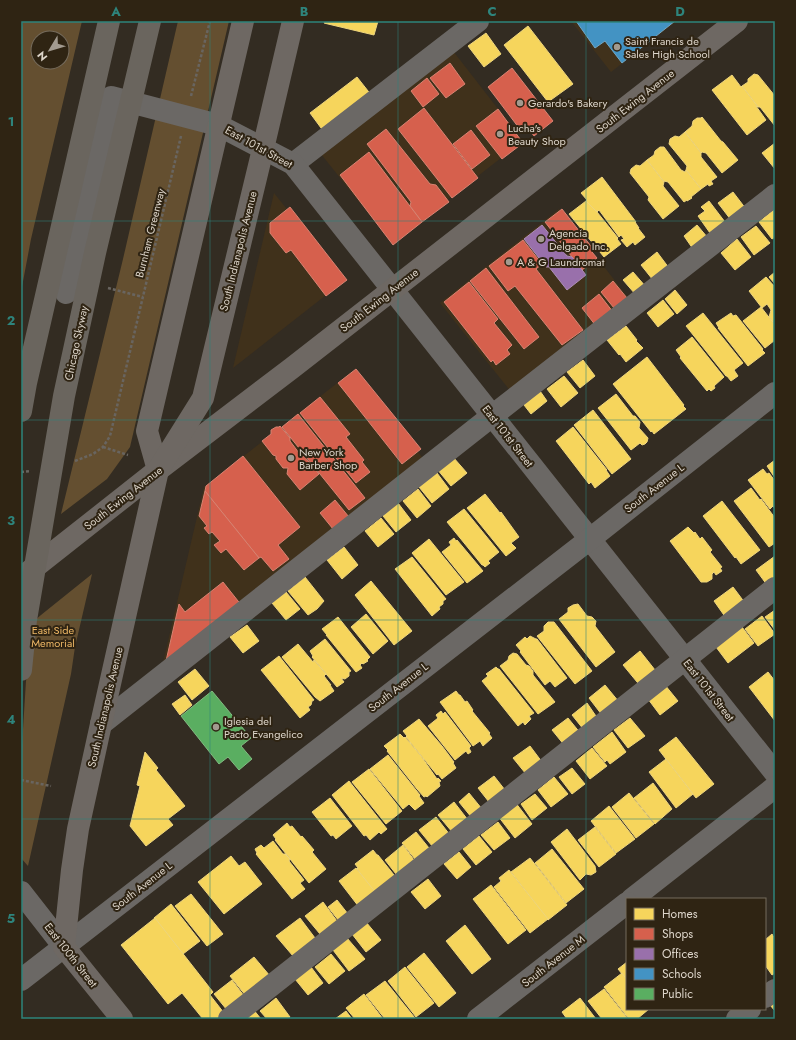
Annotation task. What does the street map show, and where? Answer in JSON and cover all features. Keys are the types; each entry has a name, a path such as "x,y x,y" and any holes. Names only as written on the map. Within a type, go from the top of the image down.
{"highway":[{"path":"21,411 26,383 109,21"},
{"name":"Chicago Skyway","path":"21,670 26,620 64,396 95,253 150,21"}],"main road":[{"name":"South Indianapolis Avenue","path":"158,470 147,431 243,21"},
{"name":"South Indianapolis Avenue","path":"64,947 78,829 100,724 158,470 202,398 293,21"},
{"name":"South Ewing Avenue","path":"21,578 737,21"},
{"name":"East 100th Street","path":"64,947 122,1019"}],"street":[{"path":"293,164 478,21"},
{"name":"East 101st Street","path":"66,293 111,97 218,125 293,164 775,773"},
{"path":"100,724 775,195"},
{"name":"South Avenue L","path":"21,980 590,539 775,393"},
{"path":"229,1019 775,588"},
{"path":"633,898 775,787"},
{"name":"East 100th Street","path":"21,892 64,947"},
{"name":"South Avenue M","path":"478,1019 626,904"},
{"path":"766,997 775,990"},
{"path":"738,1019 749,1010"}],"path":[{"name":"Burnham Greenway","path":"128,455 103,447 110,436 210,21"},
{"path":"21,780 51,786"}],"shaded area":[{"name":"Saint Francis de Sales High School","path":"571,21 677,21 611,72"},
{"path":"453,51 523,141 392,243 321,154"},
{"path":"274,193 344,281 233,368"},
{"path":"559,209 630,300 512,393 440,303"},
{"path":"354,370 425,461 162,667 204,487"}],"green space":[{"path":"23,21 82,21 31,239 21,292 21,33"},
{"path":"178,21 229,21 130,447 107,479 61,514 123,259"},
{"name":"East Side Memorial","path":"92,574 28,866 21,858 21,761 26,681 31,651 27,627"}],"building: Homes":[{"path":"325,21 378,21 374,35 324,23"},
{"path":"528,26 573,84 548,102 504,45"},
{"path":"486,33 501,54 484,67 468,46"},
{"path":"754,74 758,75 775,96 775,126 742,86 748,82 748,79"},
{"path":"732,75 758,107 756,106 766,120 747,135 712,90"},
{"path":"357,77 372,96 324,132 310,113"},
{"path":"702,117 738,160 722,173 706,153 701,153 685,132 692,126 693,121"},
{"path":"685,132 701,153 701,157 717,177 711,181 713,184 709,186 708,184 701,189 686,170 687,166 669,144 670,139 675,136 679,137"},
{"path":"775,143 775,169 762,153"},
{"path":"660,147 664,147 681,170 685,172 686,170 701,189 687,201 684,202 668,182 664,182 647,160 654,155 655,151"},
{"path":"647,160 664,182 663,186 679,206 663,219 648,200 649,197 630,173 631,169 636,165 640,166"},
{"path":"602,177 636,222 638,228 645,237 635,245 633,242 627,247 621,240 624,239 621,235 619,237 599,210 597,212 586,201 587,200 581,193"},
{"path":"733,192 746,209 731,220 718,203"},
{"path":"586,201 597,212 621,244 604,257 569,214"},
{"path":"709,201 725,222 710,233 698,216 705,211 701,207"},
{"path":"775,209 775,237 772,239 759,222"},
{"path":"697,225 708,238 693,249 684,236"},
{"path":"756,226 770,243 754,255 741,237"},
{"path":"737,239 751,257 735,270 721,253"},
{"path":"657,252 669,268 653,280 641,265"},
{"path":"633,272 646,287 636,295 623,280"},
{"path":"775,272 775,284 769,277"},
{"path":"766,277 775,287 775,325 769,317 771,310 767,304 762,308 749,291"},
{"path":"675,290 687,305 677,314 665,299"},
{"path":"663,300 674,314 658,327 647,313"},
{"path":"761,307 775,325 775,340 765,348 743,321"},
{"path":"703,313 743,363 734,370 738,376 731,381 686,326"},
{"path":"731,313 733,316 736,315 765,353 748,366 718,328 716,323"},
{"path":"626,326 637,340 636,341 643,348 626,362 607,340"},
{"path":"692,337 724,377 714,386 715,388 711,391 709,389 707,391 680,358 681,357 676,350"},
{"path":"647,357 686,409 654,434 613,384"},
{"path":"583,360 595,376 580,388 567,372"},
{"path":"564,376 578,393 561,407 547,389"},
{"path":"540,391 547,401 531,414 524,405"},
{"path":"616,394 633,416 635,416 640,422 639,428 648,438 645,444 642,445 640,443 631,450 598,408"},
{"path":"593,410 631,459 612,474 574,425"},
{"path":"573,427 607,470 610,476 595,488 591,482 589,484 556,441"},
{"path":"453,457 467,473 451,486 437,469"},
{"path":"775,460 775,478 767,466"},
{"path":"763,469 767,474 769,473 775,481 775,509 773,506 770,509 748,480"},
{"path":"437,473 449,489 432,503 419,487"},
{"path":"751,488 775,518 775,543 769,547 734,501"},
{"path":"418,489 431,506 417,518 403,501"},
{"path":"485,494 500,513 501,512 519,537 511,543 516,548 506,556 467,508"},
{"path":"722,501 760,550 741,564 703,516"},
{"path":"398,503 411,520 396,532 383,516"},
{"path":"464,509 499,552 488,561 490,563 485,567 447,522"},
{"path":"381,518 394,534 378,547 365,531"},
{"path":"688,527 694,533 695,532 700,539 702,537 712,550 710,552 722,567 720,568 722,571 716,575 714,572 712,574 712,579 707,582 701,582 670,541"},
{"path":"454,538 483,571 467,583 442,552 451,545 449,542"},
{"path":"429,539 464,582 446,595 412,553"},
{"path":"344,547 358,565 342,579 327,560"},
{"path":"775,556 775,585 770,589 756,570"},
{"path":"412,557 446,599 439,607 440,609 432,616 395,569"},
{"path":"305,577 324,601 317,609 308,615 288,591"},
{"path":"371,581 412,631 394,645 355,595"},
{"path":"733,587 745,603 726,618 714,601"},
{"path":"286,592 300,609 286,620 272,603"},
{"path":"578,604 587,616 592,617 596,621 595,626 615,652 596,667 559,619 568,612 568,608"},
{"path":"775,610 775,630 765,617"},
{"path":"366,614 388,641 373,654 351,627"},
{"path":"762,616 775,634 758,646 745,629"},
{"path":"338,617 370,657 367,660 368,661 360,665 362,668 356,672 322,629"},
{"path":"548,622 554,622 592,671 575,684 537,636 544,631 544,626"},
{"path":"247,625 259,641 243,653 230,637"},
{"path":"742,627 754,643 728,663 716,647"},
{"path":"530,636 537,639 567,678 555,687 550,681 545,685 516,645 525,637 527,639"},
{"path":"325,639 351,671 349,672 349,676 345,679 341,678 344,682 337,687 312,657 313,656 310,651"},
{"path":"298,644 313,662 314,660 326,674 324,676 334,691 320,701 282,657"},
{"path":"640,651 659,675 642,688 623,665"},
{"path":"513,653 517,654 526,665 529,666 533,671 533,675 555,702 538,714 500,666 508,660 509,656"},
{"path":"279,656 314,700 308,707 310,710 300,718 261,670"},
{"path":"496,667 534,713 529,716 531,719 525,725 523,722 518,726 482,681 488,676 486,674"},
{"path":"195,669 209,686 192,700 178,682"},
{"path":"768,672 775,681 775,721 749,687"},
{"path":"605,685 619,702 602,715 589,698"},
{"path":"665,685 678,701 660,715 648,699"},
{"path":"456,691 465,702 467,701 473,710 472,711 490,733 489,734 492,738 483,746 480,741 473,746 440,702"},
{"path":"185,695 192,705 180,715 172,704"},
{"path":"587,703 598,719 584,730 572,715"},
{"path":"441,711 443,714 445,712 471,746 469,748 471,752 468,754 466,751 455,760 428,726 438,718 436,715"},
{"path":"568,718 581,734 565,746 552,730"},
{"path":"630,718 645,736 628,748 614,730"},
{"path":"419,719 454,762 453,763 456,768 442,779 406,737 407,736 403,731"},
{"path":"612,732 626,752 610,764 607,760 605,762 593,747"},
{"path":"400,734 404,738 405,737 421,756 437,779 438,778 441,781 439,782 440,786 427,797 424,797 417,789 384,746"},
{"path":"676,737 714,784 696,798 659,750"},
{"path":"530,746 542,762 526,774 513,758"},
{"path":"592,748 607,766 590,779 576,761"},
{"path":"145,752 158,768 156,770 185,806 168,819 173,825 146,846 130,826 140,786 137,785"},
{"path":"388,755 420,795 419,796 424,803 415,810 409,804 403,809 370,769"},
{"path":"666,759 693,794 676,808 649,772"},
{"path":"572,768 585,784 572,794 559,777"},
{"path":"369,769 402,811 386,824 352,782"},
{"path":"494,776 505,790 489,802 478,788"},
{"path":"554,777 568,794 551,807 538,790"},
{"path":"349,781 387,829 381,834 379,832 370,840 366,835 364,836 332,795"},
{"path":"653,783 672,809 655,824 634,798"},
{"path":"469,793 482,809 472,818 459,802"},
{"path":"629,793 654,824 636,838 612,807"},
{"path":"535,794 547,808 532,820 521,804"},
{"path":"330,798 352,826 336,839 333,835 331,836 312,812"},
{"path":"454,802 468,820 453,833 438,815"},
{"path":"515,802 532,824 515,838 498,816"},
{"path":"609,806 635,839 616,853 591,821"},
{"path":"436,817 450,835 433,847 419,830"},
{"path":"498,822 510,838 494,850 481,835"},
{"path":"287,823 290,827 292,826 301,837 302,836 314,850 312,852 326,869 309,883 275,840 276,839 273,835"},
{"path":"595,827 616,854 599,867 578,840"},
{"path":"567,829 595,866 596,872 591,875 586,874 580,880 551,842"},
{"path":"416,832 429,848 415,859 402,843"},
{"path":"479,836 492,852 476,865 463,849"},
{"path":"273,841 283,854 290,859 289,861 304,880 300,883 305,889 292,899 256,854 255,849 261,845 264,848"},
{"path":"403,845 414,860 396,874 385,860"},
{"path":"552,849 584,889 566,903 535,863"},
{"path":"373,850 398,880 377,896 355,864"},
{"path":"459,852 471,867 457,879 444,864"},
{"path":"231,856 239,866 245,862 262,884 224,914 198,882"},
{"path":"530,858 567,905 548,920 511,872"},
{"path":"356,868 376,893 359,907 339,881"},
{"path":"509,870 548,919 530,933 494,887 501,881 499,878"},
{"path":"428,879 441,896 425,909 411,892"},
{"path":"491,885 526,930 508,944 473,899"},
{"path":"191,894 223,934 207,946 175,906"},
{"path":"337,900 348,914 339,921 328,907"},
{"path":"323,902 337,921 320,934 305,916"},
{"path":"171,904 200,941 183,954 154,918"},
{"path":"155,918 213,992 210,995 224,1013 216,1019 203,1019 182,993 168,1004 121,945"},
{"path":"300,918 315,938 293,956 276,936"},
{"path":"366,922 381,940 366,952 352,934"},
{"path":"465,925 491,959 472,974 446,941"},
{"path":"772,934 775,939 775,973 772,975 766,966 766,939"},
{"path":"347,938 365,959 349,971 333,950"},
{"path":"424,953 456,993 439,1007 407,967"},
{"path":"331,954 345,971 329,984 315,967"},
{"path":"254,957 270,976 246,996 230,976"},
{"path":"626,963 626,979 618,969"},
{"path":"311,967 323,983 308,995 295,979"},
{"path":"405,967 434,1003 416,1017 388,981"},
{"path":"622,973 626,979 626,1010 648,1010 637,1019 629,1019 604,987"},
{"path":"232,980 244,996 227,1010 214,994"},
{"path":"385,981 415,1018 385,1019 366,995"},
{"path":"604,989 628,1019 602,1019 588,1001"},
{"path":"364,994 383,1019 355,1019 346,1008"},
{"path":"276,998 290,1017 287,1019 267,1019 260,1011"},
{"path":"580,998 596,1019 567,1019 562,1012"},
{"path":"775,1002 775,1011 770,1005"},
{"path":"253,1009 261,1019 240,1019"},
{"path":"346,1011 352,1019 335,1019"}],"building: Shops":[{"path":"450,63 465,84 446,98 430,78"},
{"path":"512,68 553,121 534,136 528,128 522,132 488,87"},
{"path":"427,78 439,94 423,107 411,91"},
{"path":"424,108 478,178 452,198 398,129"},
{"path":"498,109 523,143 502,159 476,126"},
{"path":"386,129 430,184 436,185 449,202 422,222 410,206 411,202 367,144"},
{"path":"471,130 490,155 472,169 453,144"},
{"path":"369,152 422,222 393,245 340,175"},
{"path":"290,207 347,280 326,296 291,250 286,253 270,233 270,223"},
{"path":"562,209 594,250 592,252 597,258 582,270 545,222"},
{"path":"523,240 542,264 536,269 583,330 562,345 515,286 508,291 489,266"},
{"path":"486,268 539,337 524,349 470,281"},
{"path":"613,281 627,298 614,308 601,292"},
{"path":"469,282 498,319 494,323 512,345 507,350 510,354 496,365 493,360 491,362 444,302"},
{"path":"599,294 613,312 596,326 582,308"},
{"path":"356,369 421,449 402,464 338,383"},
{"path":"320,397 350,434 346,437 364,460 362,462 370,472 356,483 300,413"},
{"path":"298,414 365,498 349,510 282,427"},
{"name":"New York Barber Shop","path":"280,426 290,438 290,441 302,457 304,456 319,474 300,490 287,474 288,468 283,468 276,459 276,456 273,455 262,441 271,434 271,430"},
{"path":"243,456 300,527 278,545 289,559 273,571 261,557 259,558 205,491 206,486"},
{"path":"205,491 259,558 244,570 226,549 221,553 214,545 220,541 212,532 209,534 204,528 207,526 199,516"},
{"path":"335,500 349,517 333,529 320,513"},
{"path":"223,582 242,606 166,661 179,604 185,612"}],"building: Offices":[{"path":"542,225 567,256 572,257 586,275 567,290 549,267 546,267 524,239"}],"building: Schools":[{"name":"Saint Francis de Sales High School","path":"576,21 675,21 622,63 605,41 595,48"}],"building: Public":[{"name":"Iglesia del Pacto Evangelico","path":"212,691 251,738 241,746 252,759 239,770 228,757 219,764 181,716"}],"place":[{"name":"Saint Francis de Sales High School","path":"617,47"},
{"name":"Gerardo's Bakery","path":"520,103"},
{"name":"Lucha's Beauty Shop","path":"500,134"},
{"name":"Agencia Delgado Inc.","path":"541,239"},
{"name":"A & G Laundromat","path":"509,262"},
{"name":"New York Barber Shop","path":"291,458"},
{"name":"Iglesia del Pacto Evangelico","path":"216,727"}]}
